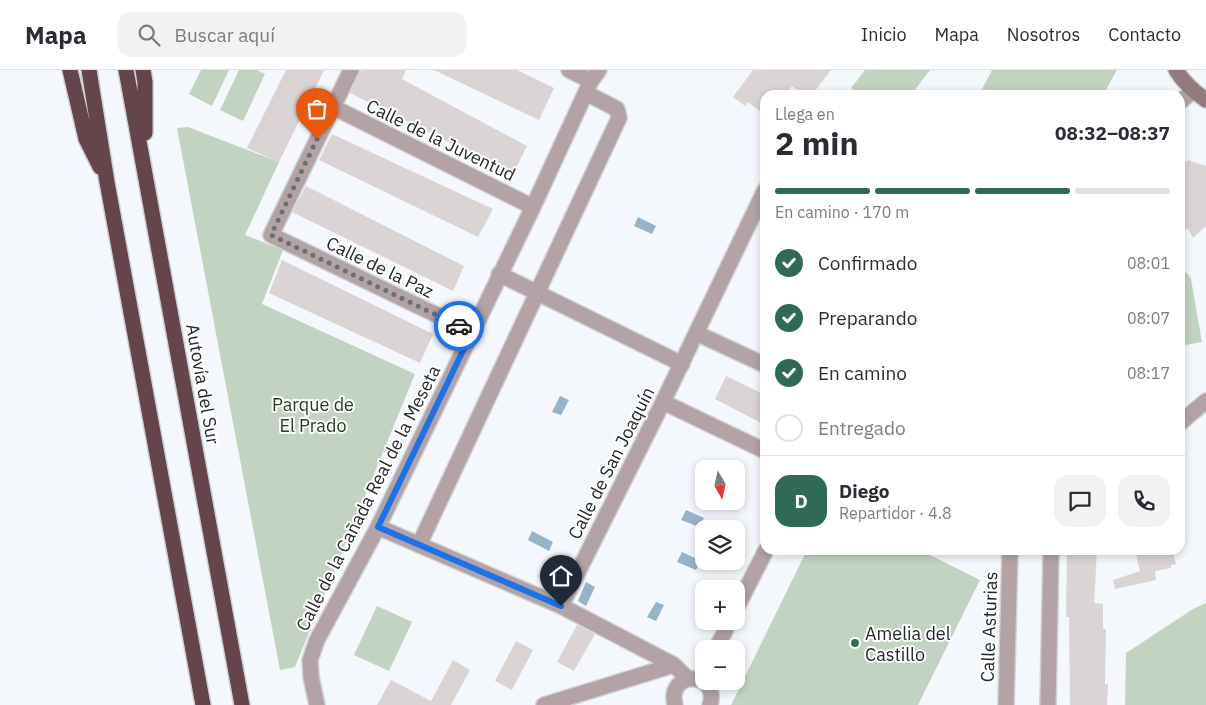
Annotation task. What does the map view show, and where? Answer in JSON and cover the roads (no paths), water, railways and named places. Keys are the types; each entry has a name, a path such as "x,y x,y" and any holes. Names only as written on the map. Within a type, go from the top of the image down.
{"highway":[{"path":"70,70 86,138 107,182"},
{"path":"89,70 107,182 203,705"},
{"name":"Autovía del Sur","path":"126,70 242,705"},
{"path":"143,70 145,82 145,170"}],"main road":[{"path":"1176,70 1184,83 1200,96"}],"street":[{"path":"332,107 351,70"},
{"path":"418,545 619,118 617,109 592,81 569,70"},
{"name":"Calle de la Cañada Real de la Meseta","path":"317,705 311,677 310,660 317,640 378,527 592,81"},
{"path":"1185,100 1200,96"},
{"name":"Calle de la Juventud","path":"332,107 533,207"},
{"name":"Calle de la Paz","path":"332,107 271,235 472,332"},
{"name":"Calle de San Joaquín","path":"561,606 682,364 760,200"},
{"path":"499,274 682,364"},
{"path":"696,333 760,363"},
{"path":"1185,419 1206,401"},
{"path":"663,402 760,449"},
{"path":"378,527 561,606 695,675"},
{"path":"745,591 763,555"},
{"name":"Calle Asturias","path":"1006,705 1010,555"},
{"path":"1048,705 1051,555"},
{"path":"544,705 674,665"},
{"path":"674,705 674,691 677,685 695,677"},
{"path":"710,690 710,705"}],"water":[{"path":"638,217 656,226 652,234 634,226"},
{"path":"560,396 569,400 561,415 552,412"},
{"path":"686,510 704,518 703,520 695,520 695,525 681,520"},
{"path":"532,531 553,542 549,551 528,540"},
{"path":"682,552 695,558 695,570 677,562"},
{"path":"586,582 595,587 586,606 578,601"},
{"path":"656,602 664,605 656,621 647,617"}],"place":[{"name":"Amelia del Castillo","path":"855,643"}],"park label":[{"name":"Parque de El Prado","path":"313,414"}]}
